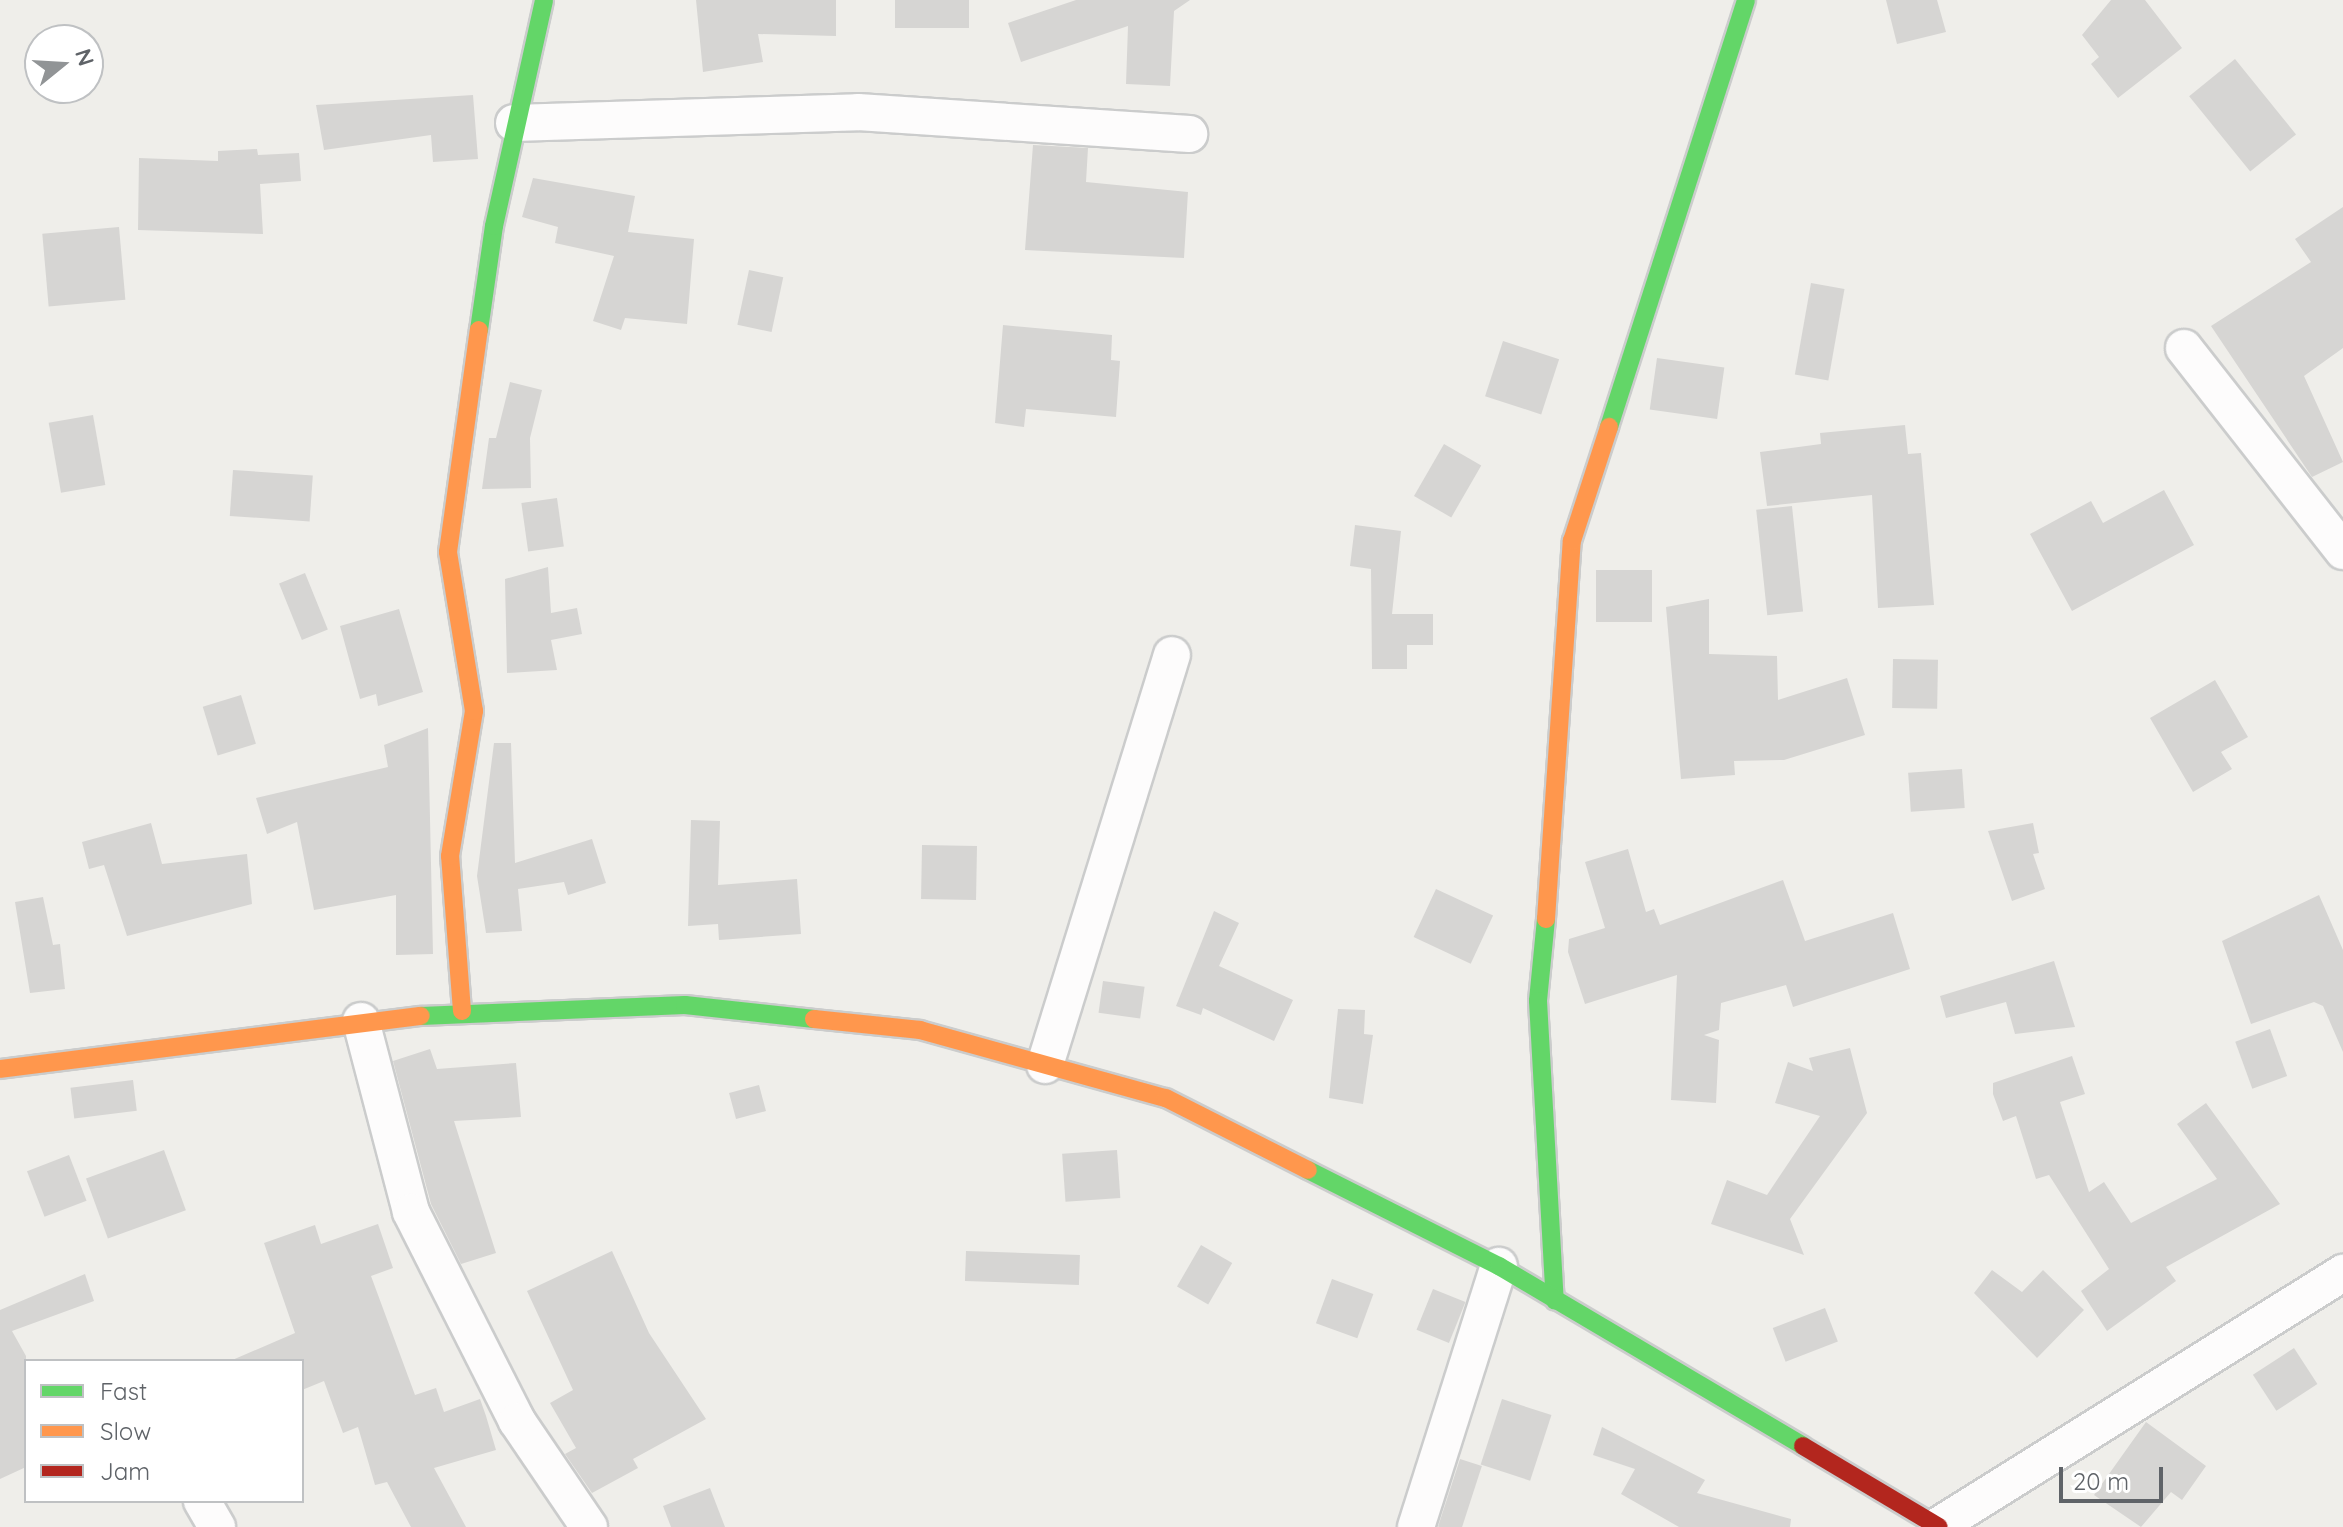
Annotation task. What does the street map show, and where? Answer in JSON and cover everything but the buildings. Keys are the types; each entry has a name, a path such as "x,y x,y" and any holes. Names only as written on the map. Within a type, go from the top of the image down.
{"street":[{"path":"462,1011 450,856 474,711 448,552 514,123 544,0"},
{"path":"1555,1301 1538,1001 1561,771 1572,541 1746,0"},
{"path":"514,123 858,112 1189,134"},
{"path":"2184,348 2343,551"},
{"path":"1045,1065 1172,655"},
{"path":"0,1069 361,1021 462,1011 685,1005 920,1030 1166,1098 1499,1266 1938,1527 2343,1273"},
{"path":"361,1021 411,1212 517,1421 589,1527"},
{"path":"1416,1527 1499,1266"},
{"path":"203,1503 217,1527"}],"traffic: fast":[{"path":"479,330 494,226 544,0"},
{"path":"1609,427 1746,0"},
{"path":"1546,919 1538,1001 1555,1301"},
{"path":"421,1016 685,1005 814,1019"},
{"path":"1308,1170 1499,1266 1803,1446"}],"traffic: slow":[{"path":"462,1011 450,856 474,711 448,552 479,330"},
{"path":"1546,919 1572,541 1609,427"},
{"path":"0,1069 421,1016"},
{"path":"814,1019 920,1030 1166,1098 1308,1170"}],"traffic: jam":[{"path":"1803,1446 1939,1527"}]}
